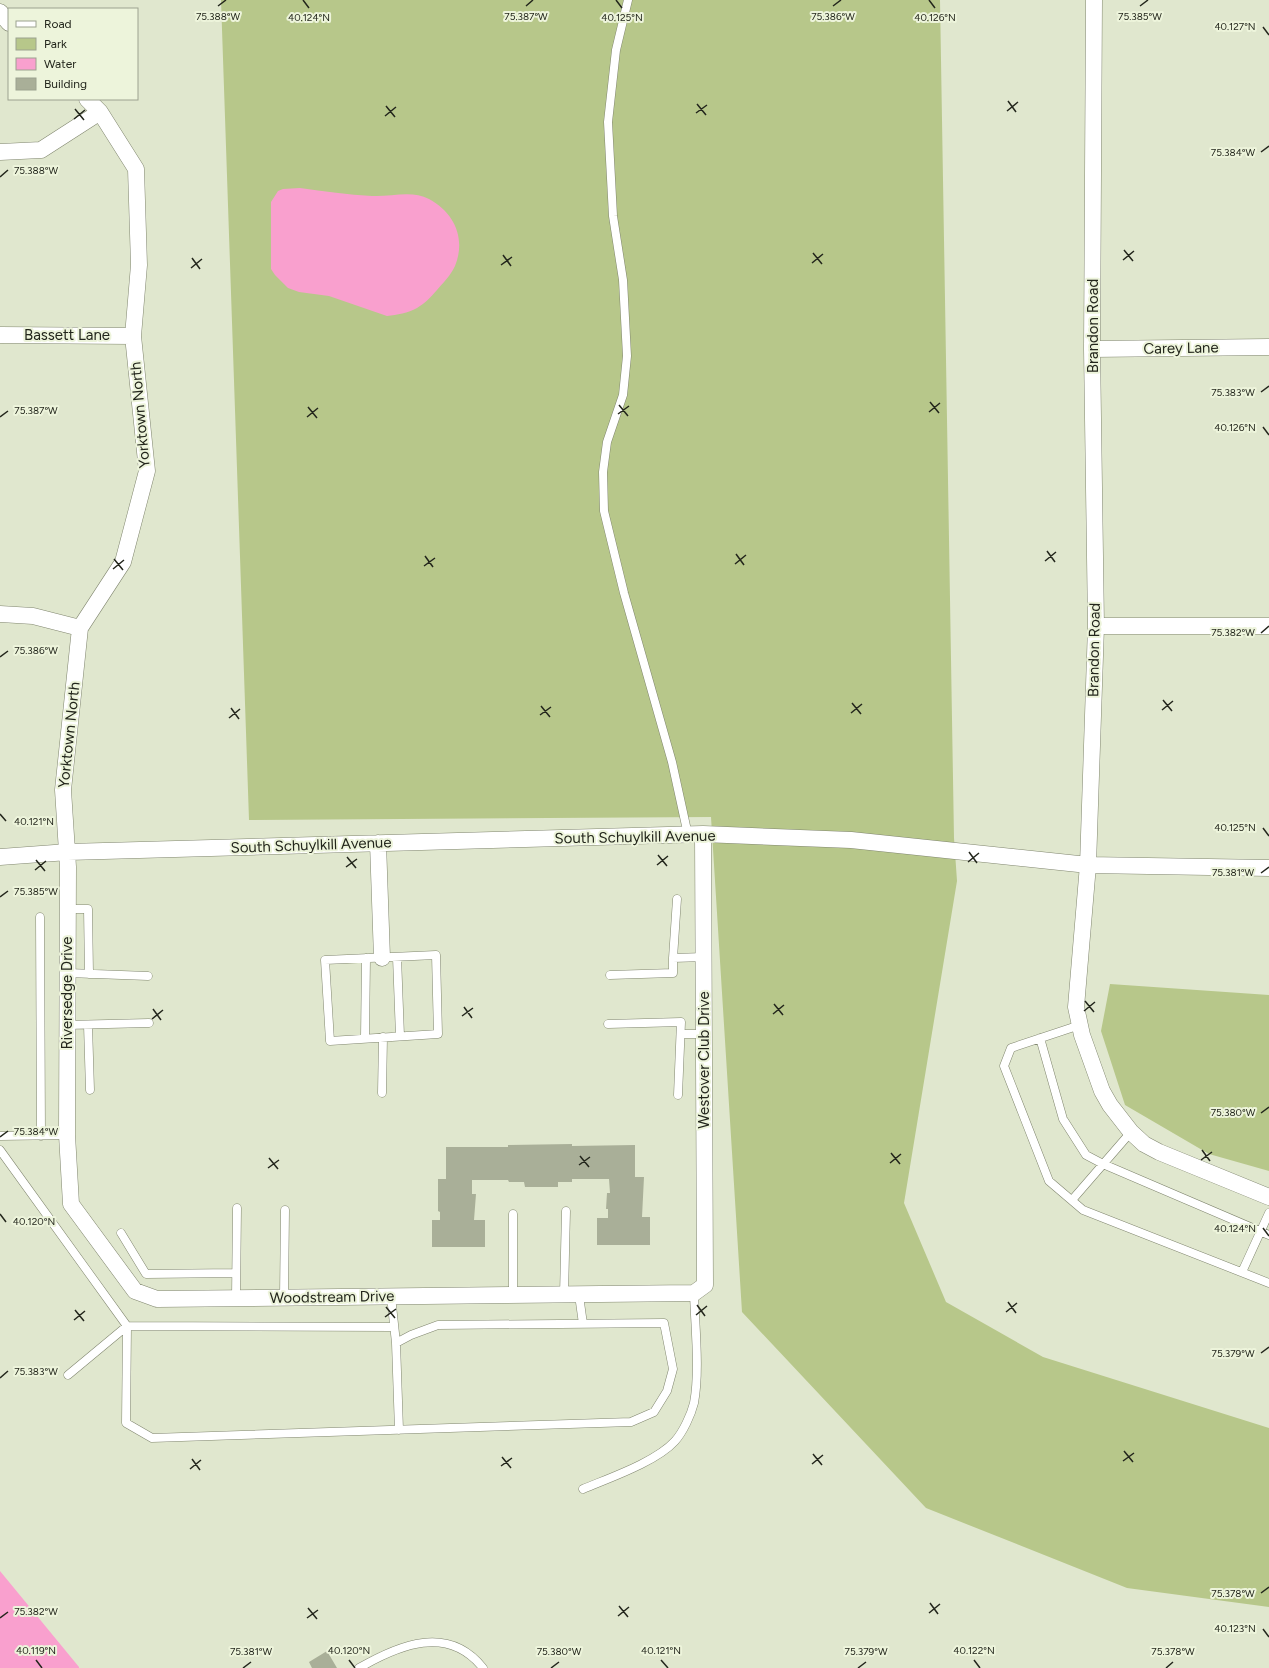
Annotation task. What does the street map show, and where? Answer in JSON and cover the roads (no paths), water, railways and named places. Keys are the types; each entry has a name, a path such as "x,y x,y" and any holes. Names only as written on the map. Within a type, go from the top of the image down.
{"street":[{"name":"Brandon Road","path":"1094,0 1092,349 1096,626 1088,865 1076,1007 1080,1024 1102,1091 1110,1105 1131,1132 1144,1144 1159,1152 1269,1197"},
{"path":"0,12 8,22"},
{"name":"Yorktown North","path":"68,852 63,790 80,628 123,562 147,472 133,336 139,265 136,169 100,112 87,100"},
{"path":"0,152 41,150 100,112"},
{"name":"Bassett Lane","path":"0,335 133,336"},
{"name":"Carey Lane","path":"1092,349 1269,347"},
{"path":"0,614 34,616 80,628"},
{"path":"1096,626 1269,626"},
{"name":"South Schuylkill Avenue","path":"0,857 68,852 696,835 850,840 1088,865 1269,868"},
{"name":"Westover Club Drive","path":"696,835 704,957 699,1289"},
{"path":"378,843 382,958"},
{"name":"Riversedge Drive","path":"66,1135 68,852"},
{"name":"Woodstream Drive","path":"66,1135 71,1204 135,1291 157,1299 572,1295 699,1289"}],"lane":[{"path":"628,0 616,50 608,122 613,216 623,280 627,356 623,395 606,442 603,472 604,511 624,593 672,762 696,835"},
{"path":"610,975 673,973 677,899"},
{"path":"68,909 88,909 89,974"},
{"path":"40,917 41,1136"},
{"path":"436,955 438,1034 330,1040 325,960 382,958 436,955"},
{"path":"673,958 704,957"},
{"path":"382,958 400,1036"},
{"path":"365,1038 382,958"},
{"path":"68,973 148,976"},
{"path":"608,1024 681,1022 678,1095"},
{"path":"67,1025 149,1023"},
{"path":"1080,1024 1011,1048 1004,1066 1049,1181 1083,1210 1269,1283"},
{"path":"88,1025 90,1090"},
{"path":"681,1034 704,1034"},
{"path":"382,1093 383,1037"},
{"path":"1040,1038 1063,1119 1086,1155 1103,1164 1269,1235"},
{"path":"1072,1200 1131,1132"},
{"path":"0,1136 66,1135"},
{"path":"0,1150 127,1326 126,1423 152,1438 631,1422 654,1412 667,1391 673,1368 664,1323 438,1325 411,1335 396,1343"},
{"path":"236,1298 238,1208"},
{"path":"284,1297 285,1210"},
{"path":"566,1212 572,1295 583,1324"},
{"path":"1242,1272 1269,1213"},
{"path":"513,1214 514,1295"},
{"path":"121,1233 146,1274 236,1272"},
{"path":"583,1488 637,1466 660,1453 675,1441 688,1420 694,1404 699,1289"},
{"path":"391,1296 396,1343 399,1430"},
{"path":"68,1375 127,1326 394,1327"},
{"path":"359,1668 402,1646 436,1642 450,1644 467,1652 483,1668"}],"water":[{"path":"300,188 345,194 379,196 409,194 422,196 429,199 446,212 452,219 456,228 459,246 455,266 447,279 435,293 417,308 402,314 391,316 387,316 329,296 299,292 288,288 271,269 271,202 278,191 283,189"},
{"path":"0,1571 79,1667 79,1668 0,1668"}]}
